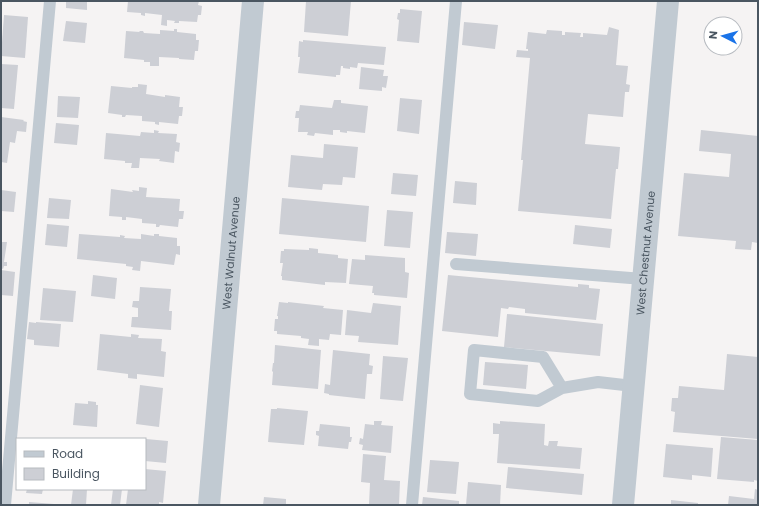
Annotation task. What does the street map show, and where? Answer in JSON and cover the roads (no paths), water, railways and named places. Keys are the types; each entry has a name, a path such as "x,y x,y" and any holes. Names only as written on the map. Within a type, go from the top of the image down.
{"street":[{"name":"West Walnut Avenue","path":"209,505 253,1"},
{"name":"West Chestnut Avenue","path":"623,505 668,1"}],"lane":[{"path":"5,505 50,1"},
{"path":"412,505 456,1"},
{"path":"456,264 643,279"},
{"path":"562,388 543,357 474,350 470,394 538,401 562,388 598,382 633,386"}]}
